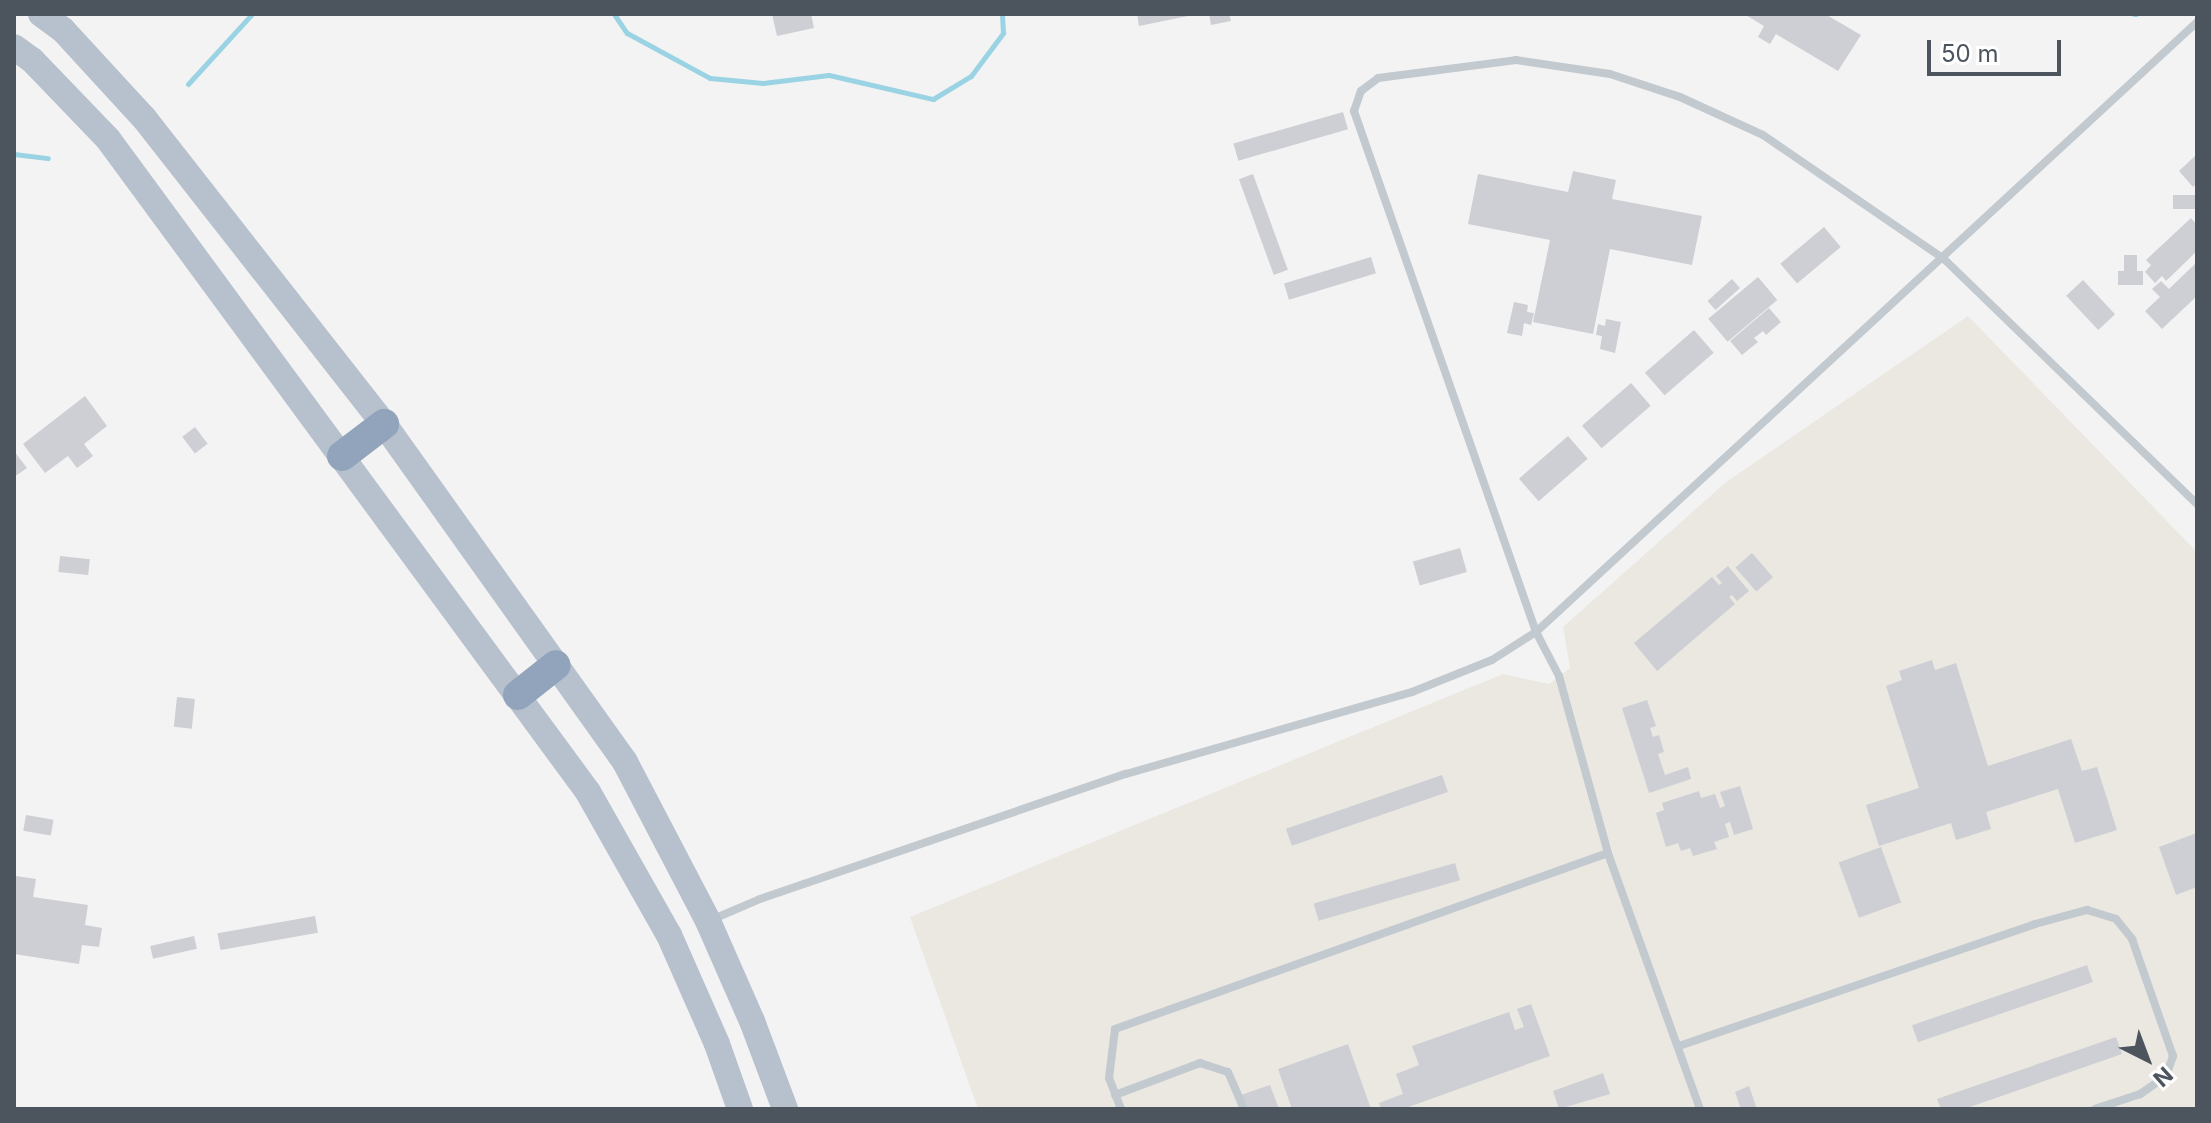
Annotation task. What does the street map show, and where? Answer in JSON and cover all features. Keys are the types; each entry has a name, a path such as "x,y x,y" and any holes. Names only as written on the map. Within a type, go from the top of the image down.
{"highway":[{"path":"342,456 384,424"},
{"path":"518,695 556,665"}],"main road":[{"path":"41,14 63,30 144,118 384,424 625,762 708,921 752,1021 785,1109"},
{"path":"14,47 32,60 108,139 588,792 669,935 740,1109"}],"lane":[{"path":"708,921 760,899 1126,774 1412,692 1492,660 1536,632 1944,259 2197,22"},
{"path":"1700,1109 1608,853 1559,676 1536,632 1354,111 1361,91 1378,78 1516,60 1610,74 1680,97 1763,135 1944,259 2197,504"},
{"path":"1121,1109 1109,1078 1115,1029 1608,853"},
{"path":"1679,1046 2020,929 2087,910 2116,919 2132,939 2173,1056 2166,1076 2140,1094 2095,1109"},
{"path":"1115,1095 1200,1063 1228,1072 1244,1109"}],"shaded area":[{"path":"1968,316 2197,552 2197,1109 978,1109 910,917 1503,674 1549,684 1570,668 1563,627 1725,483"}],"building":[{"path":"772,14 811,14 814,28 777,36"},
{"path":"1137,14 1193,14 1193,15 1139,26"},
{"path":"1209,14 1229,14 1231,21 1211,25"},
{"path":"1744,14 1825,14 1861,35 1838,71 1776,34 1770,44 1758,37 1764,26"},
{"path":"1343,112 1348,129 1238,161 1233,143"},
{"path":"2197,154 2197,183 2193,187 2179,171"},
{"path":"1573,171 1616,180 1612,199 1702,216 1692,265 1610,249 1593,334 1533,322 1550,240 1468,224 1478,174 1568,192"},
{"path":"1253,174 1288,270 1274,275 1239,179"},
{"path":"2173,195 2197,195 2197,209 2173,209"},
{"path":"2191,218 2197,225 2197,251 2166,281 2162,276 2155,283 2145,272 2151,265 2146,260"},
{"path":"1824,227 1841,247 1797,284 1780,264"},
{"path":"2124,255 2137,255 2137,271 2143,271 2143,285 2118,285 2118,271 2124,271"},
{"path":"1371,257 1376,273 1289,300 1284,284"},
{"path":"2197,262 2197,296 2162,329 2145,311 2160,297 2152,289 2161,281 2169,289"},
{"path":"1758,277 1777,300 1727,342 1708,319"},
{"path":"1732,279 1740,288 1716,310 1707,301"},
{"path":"2083,280 2115,314 2098,330 2066,296"},
{"path":"1514,302 1528,305 1527,312 1534,313 1531,325 1524,323 1522,336 1507,333"},
{"path":"1769,308 1781,322 1766,335 1763,331 1754,338 1758,342 1742,355 1730,341"},
{"path":"1606,319 1621,322 1615,353 1600,349 1602,336 1596,335 1598,324 1605,326"},
{"path":"1694,330 1714,353 1665,395 1645,373"},
{"path":"1631,383 1651,406 1602,448 1582,426"},
{"path":"85,396 107,426 84,444 93,456 77,468 68,456 45,473 23,444"},
{"path":"195,427 208,444 195,453 182,437"},
{"path":"1568,436 1588,459 1539,501 1519,479"},
{"path":"14,451 27,468 14,477"},
{"path":"1460,548 1467,572 1420,586 1413,562"},
{"path":"1752,553 1773,577 1756,592 1735,567"},
{"path":"60,556 90,559 88,575 58,572"},
{"path":"1728,566 1749,591 1737,601 1732,595 1729,597 1735,604 1657,671 1634,643 1712,577 1719,585 1722,583 1716,576"},
{"path":"1932,660 1935,670 1956,663 1988,766 2071,739 2082,771 2097,767 2117,830 2075,843 2058,789 1986,812 1991,829 1956,840 1951,823 1879,846 1866,805 1919,788 1886,686 1902,680 1899,671"},
{"path":"177,697 195,699 192,729 174,727"},
{"path":"1647,700 1656,726 1650,728 1653,737 1659,735 1664,752 1658,754 1665,775 1688,767 1691,779 1649,793 1622,708"},
{"path":"1442,775 1448,792 1292,846 1286,829"},
{"path":"1740,786 1753,829 1734,835 1730,822 1725,824 1729,837 1714,842 1717,849 1693,856 1690,848 1681,851 1678,843 1666,847 1656,813 1664,810 1662,803 1699,791 1701,798 1715,794 1720,808 1725,806 1720,792"},
{"path":"26,815 54,820 51,836 23,831"},
{"path":"2197,833 2197,887 2176,895 2159,847"},
{"path":"1881,847 1901,902 1859,918 1839,862"},
{"path":"1455,863 1460,880 1319,921 1314,904"},
{"path":"16,876 36,879 33,897 88,905 85,925 102,928 99,947 82,945 79,964 14,954"},
{"path":"315,916 318,933 220,950 218,933"},
{"path":"194,936 197,949 153,959 150,946"},
{"path":"2087,965 2093,982 1918,1042 1912,1025"},
{"path":"1531,1004 1550,1056 1403,1109 1381,1109 1379,1103 1403,1094 1396,1074 1419,1065 1412,1046 1509,1012 1515,1030 1524,1027 1517,1009"},
{"path":"2116,1037 2122,1054 1964,1109 1941,1109 1937,1099"},
{"path":"1348,1044 1371,1109 1292,1109 1278,1069"},
{"path":"1603,1073 1610,1094 1559,1109 1553,1091"},
{"path":"1270,1085 1279,1109 1239,1109 1235,1097"},
{"path":"1749,1086 1757,1109 1741,1109 1735,1092"}],"waterway":[{"path":"188,84 252,14"},
{"path":"614,14 627,33 710,78 763,83 829,75 933,99 971,76 1003,33 1002,14"},
{"path":"14,154 48,158"}]}
